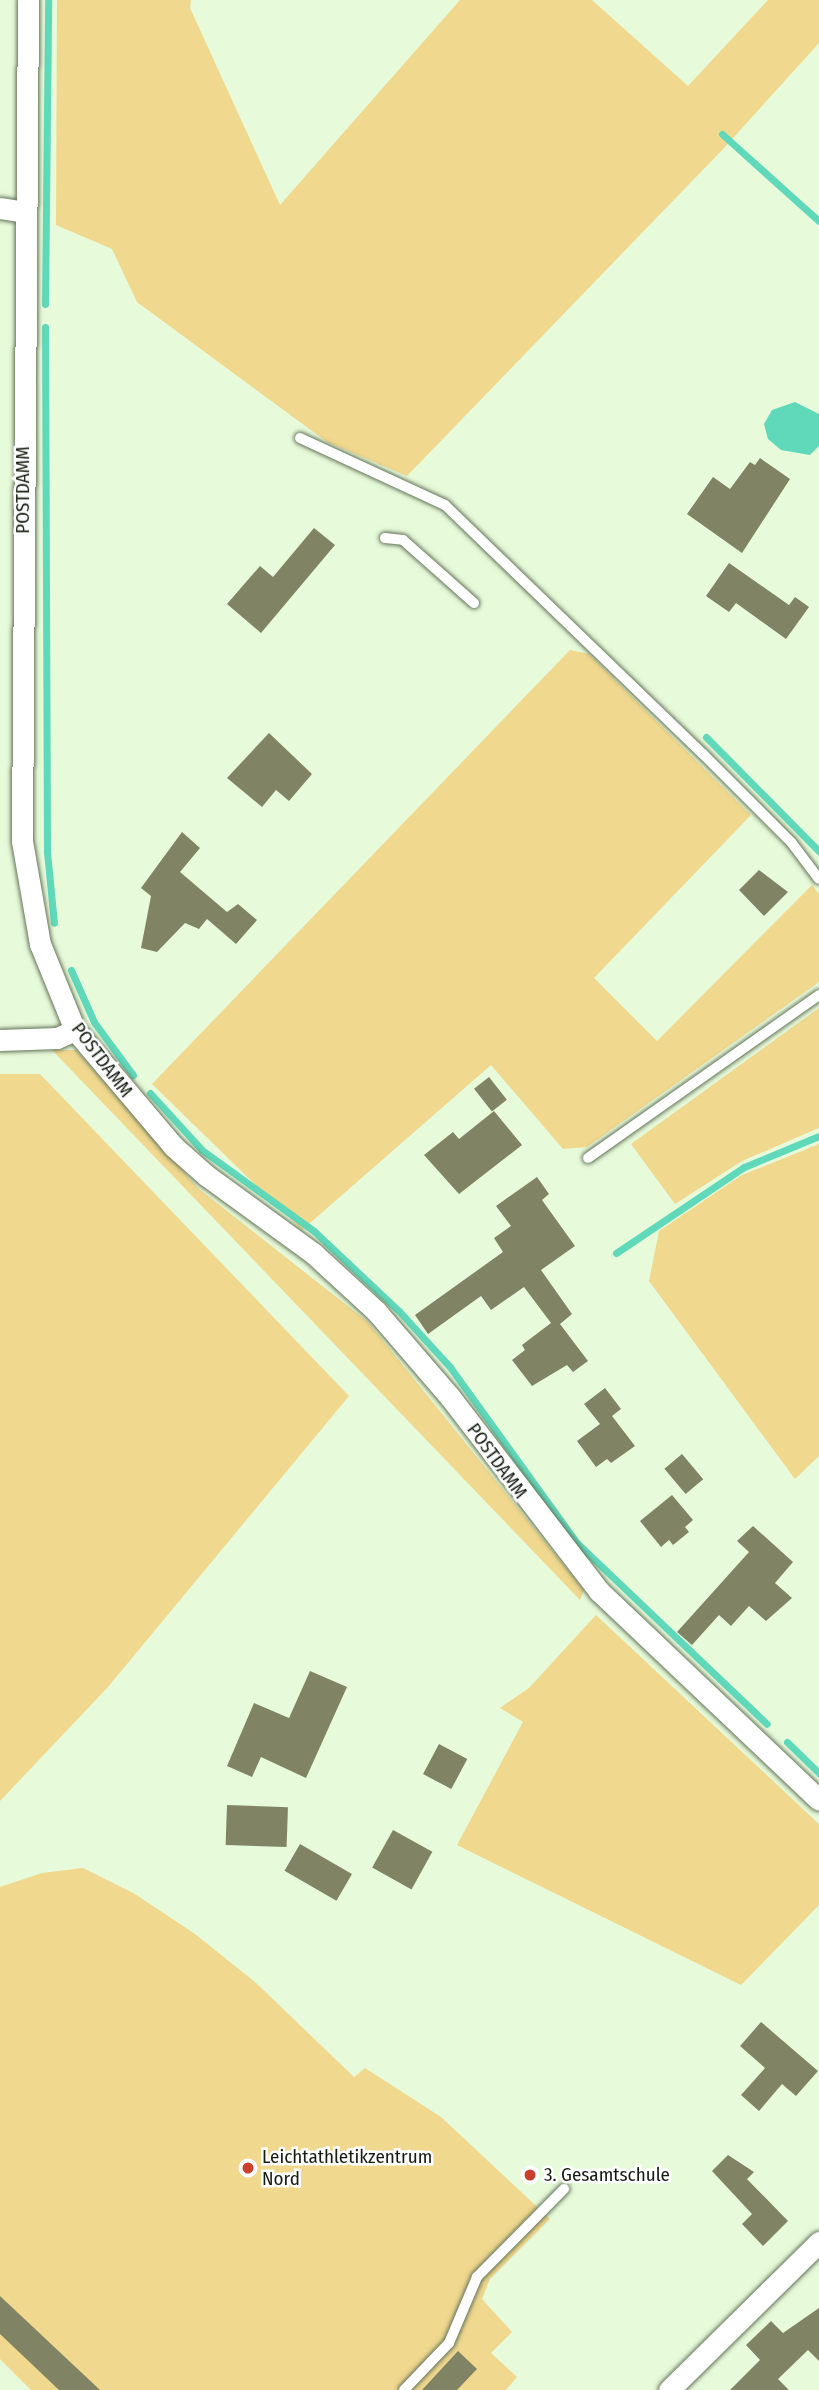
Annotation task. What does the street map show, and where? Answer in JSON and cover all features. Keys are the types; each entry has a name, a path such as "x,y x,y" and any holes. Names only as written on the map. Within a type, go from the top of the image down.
{"street":[{"name":"POSTDAMM","path":"27,0 22,841 40,944 75,1030 173,1146 207,1176 313,1253 376,1311 450,1397 599,1591 819,1800"},
{"path":"0,208 26,212"},
{"path":"0,1040 58,1038 75,1030"},
{"path":"669,2390 819,2242"}],"lane":[{"path":"300,438 445,505 782,832 819,880"},
{"path":"385,538 403,540 474,603"},
{"path":"588,1158 819,995"},
{"path":"404,2390 449,2343 477,2277 564,2189"}],"shaded area":[{"path":"57,0 191,0 190,8 280,205 460,0 592,0 688,86 768,0 819,0 819,43 725,147 407,476 327,442 137,302 112,249 56,225"},
{"path":"570,650 589,654 751,815 594,978 657,1041 812,885 819,894 819,982 587,1147 563,1149 491,1065 302,1230 152,1084"},
{"path":"819,1008 819,1128 742,1161 675,1204 631,1144"},
{"path":"52,1050 76,1050 199,1189 368,1322 584,1590 580,1600"},
{"path":"0,1074 40,1074 349,1396 108,1687 0,1801"},
{"path":"819,1144 819,1456 795,1479 649,1281 659,1231 742,1175"},
{"path":"596,1615 819,1824 819,1905 741,1985 457,1845 523,1722 500,1708 529,1688"},
{"name":"Leichtathletikzentrum Nord","path":"83,1868 135,1894 195,1934 255,1982 354,2077 365,2068 441,2117 550,2219 490,2279 482,2299 512,2332 491,2353 517,2377 506,2390 31,2390 0,2359 0,1887 42,1873"}],"water":[{"path":"795,402 819,414 819,446 810,455 781,450 768,439 764,424 772,410"}],"building":[{"path":"760,458 790,479 742,553 687,514 713,477 730,489 750,462 755,465"},
{"path":"314,528 335,545 261,633 227,604 260,566 273,577"},
{"path":"729,563 789,605 795,597 809,607 786,639 736,603 729,612 706,596"},
{"path":"269,733 312,774 289,801 276,790 262,807 227,778"},
{"path":"182,832 200,848 180,872 227,912 238,904 257,920 236,944 207,919 199,929 185,923 157,952 141,948 151,896 141,888"},
{"path":"759,870 788,892 764,916 739,890"},
{"path":"489,1077 507,1100 492,1112 474,1089"},
{"path":"494,1111 522,1145 459,1194 424,1155 453,1132 459,1139"},
{"path":"537,1177 549,1194 542,1200 575,1246 541,1270 572,1314 560,1324 588,1361 573,1372 567,1365 532,1386 512,1360 525,1350 522,1345 551,1323 524,1287 491,1310 481,1296 428,1334 415,1315 503,1252 494,1238 511,1226 496,1206"},
{"path":"605,1388 621,1409 612,1416 635,1446 611,1463 607,1459 596,1467 577,1441 600,1424 584,1404"},
{"path":"682,1454 703,1479 686,1494 664,1469"},
{"path":"672,1495 693,1520 685,1527 689,1532 673,1545 669,1540 661,1547 640,1521"},
{"path":"753,1526 793,1562 775,1583 792,1598 766,1621 749,1606 731,1626 719,1615 692,1645 677,1632 749,1552 737,1541"},
{"path":"310,1671 347,1687 306,1778 261,1757 252,1777 227,1766 254,1703 289,1718"},
{"path":"439,1744 467,1759 451,1789 423,1774"},
{"path":"227,1805 288,1807 287,1847 226,1845"},
{"path":"393,1830 432,1852 412,1889 372,1868"},
{"path":"300,1844 352,1874 336,1901 284,1871"},
{"path":"761,2022 818,2071 796,2096 782,2084 759,2111 741,2095 765,2068 740,2046"},
{"path":"728,2155 754,2172 747,2179 788,2221 763,2246 742,2224 752,2214 712,2171"},
{"path":"0,2296 100,2390 59,2390 0,2334"},
{"path":"819,2308 819,2361 808,2350 778,2379 789,2390 730,2390 760,2360 746,2345 771,2321 783,2333"},
{"path":"458,2351 477,2369 457,2390 422,2390"}],"waterway":[{"path":"45,304 48,0"},
{"path":"722,134 819,221"},
{"path":"45,327 47,852 54,923"},
{"path":"706,737 819,851"},
{"path":"71,970 94,1022 133,1075"},
{"path":"150,1093 202,1150 314,1231 399,1311 450,1367 577,1543 767,1724"},
{"path":"616,1253 744,1167 819,1136"},
{"path":"787,1742 819,1773"}],"place":[{"name":"Leichtathletikzentrum Nord","path":"248,2168"},
{"name":"3. Gesamtschule","path":"530,2175"}]}
